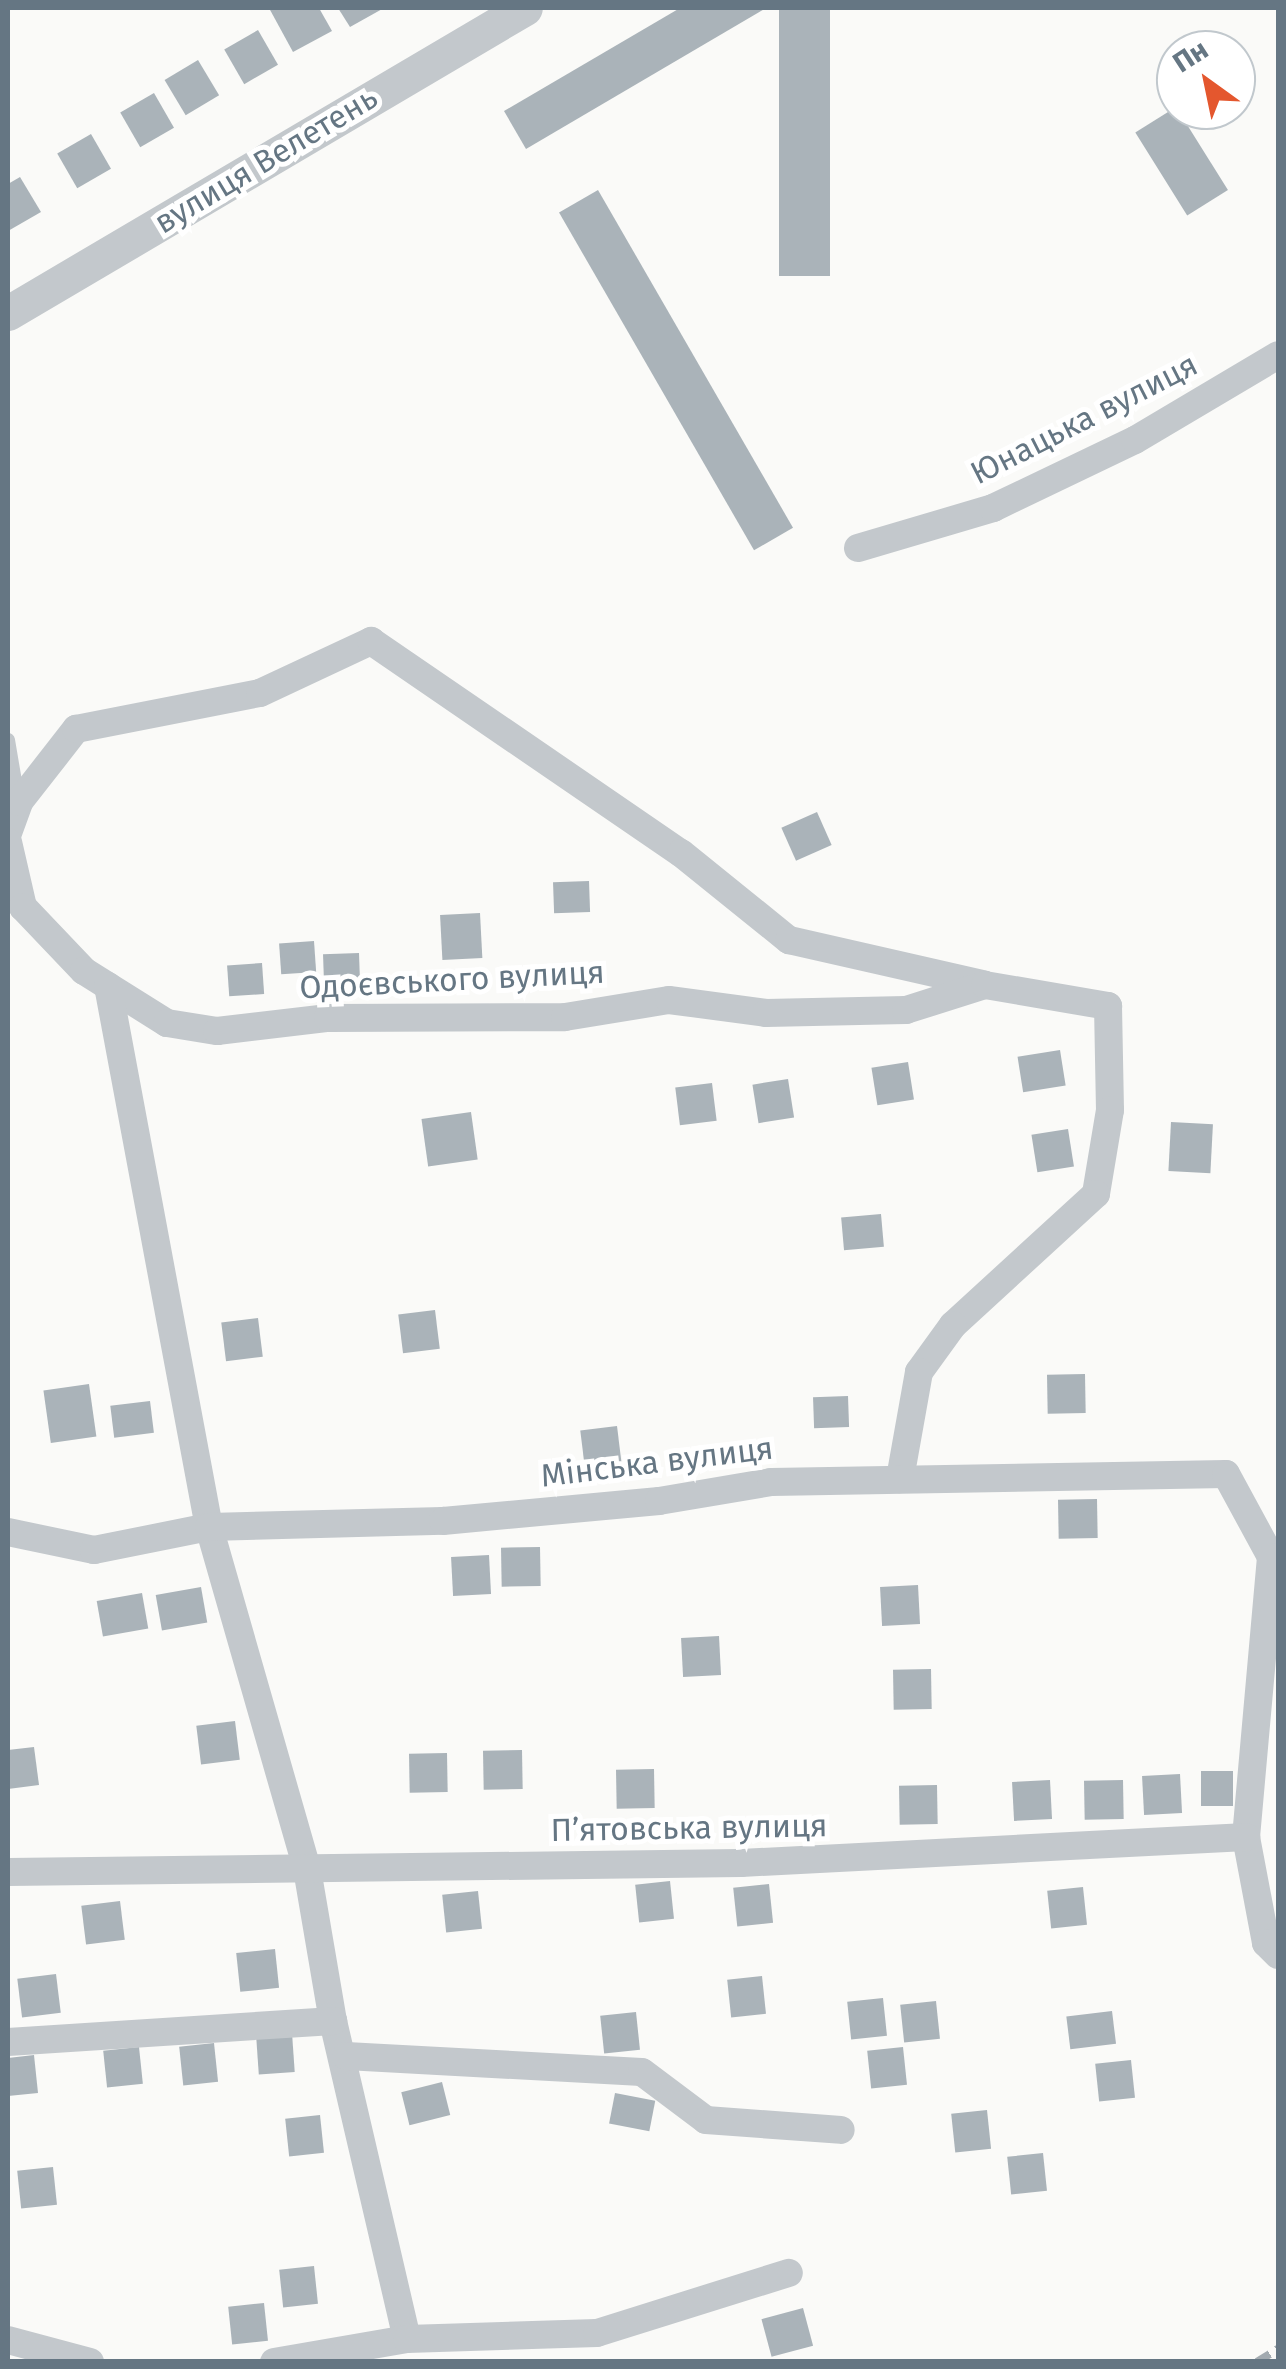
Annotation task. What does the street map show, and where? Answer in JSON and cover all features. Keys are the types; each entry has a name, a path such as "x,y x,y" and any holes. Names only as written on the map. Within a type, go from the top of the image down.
{"street":[{"name":"вулиця Велетень","path":"8,314 524,8"},
{"name":"Юнацька вулиця","path":"858,548 992,508 1135,440 1278,355"},
{"path":"8,833 19,802 76,729 260,693 371,642 681,853 789,940 985,984"},
{"name":"Одоєвського вулиця","path":"8,842 22,907 108,986 167,1023 217,1030 328,1018 565,1017 669,1000 766,1013 906,1010 985,984 1108,1006 1110,1110 1096,1194 967,1310 920,1372 900,1479"},
{"path":"108,986 209,1527 307,1869 333,2021 346,2056 407,2339"},
{"name":"Мінська вулиця","path":"8,1532 94,1550 209,1527 443,1521 659,1501 771,1482 1226,1474 1274,1557 1246,1837"},
{"path":"1246,1837 1266,1943 1278,1955"},
{"name":"П’ятовська вулиця","path":"8,1872 740,1864 1246,1837"},
{"path":"8,2042 333,2021"},
{"path":"346,2056 642,2072 706,2120 840,2130"},
{"path":"274,2362 407,2339 597,2333 790,2273"},
{"path":"8,2340 90,2362"}],"lane":[{"path":"8,740 19,802"}],"building":[{"path":"269,8 319,8 332,31 293,52"},
{"path":"338,8 384,8 350,27"},
{"path":"680,8 766,8 526,149 504,111"},
{"path":"779,8 830,8 830,276 779,276"},
{"path":"258,30 278,65 244,84 224,50"},
{"path":"198,60 219,95 186,115 165,80"},
{"path":"154,93 174,128 140,147 120,112"},
{"path":"1156,119 1156,130 1190,130 1228,190 1187,216 1135,132"},
{"path":"91,134 111,169 77,188 57,154"},
{"path":"20,177 41,212 8,231 8,184"},
{"path":"598,190 793,528 754,550 559,212"},
{"path":"817,812 832,845 796,861 781,828"},
{"path":"589,881 590,912 554,913 553,882"},
{"path":"480,913 482,958 442,960 440,915"},
{"path":"314,941 316,972 281,974 279,943"},
{"path":"359,953 360,983 324,984 323,954"},
{"path":"262,963 264,994 229,996 227,965"},
{"path":"1060,1050 1066,1086 1023,1092 1018,1057"},
{"path":"908,1062 914,1100 877,1105 871,1068"},
{"path":"788,1079 794,1118 759,1123 752,1085"},
{"path":"712,1083 717,1121 680,1125 675,1088"},
{"path":"471,1112 478,1160 428,1166 421,1119"},
{"path":"1171,1122 1213,1124 1210,1173 1168,1171"},
{"path":"1068,1129 1074,1167 1037,1172 1031,1135"},
{"path":"881,1214 884,1247 844,1250 841,1217"},
{"path":"435,1310 440,1349 403,1353 398,1315"},
{"path":"258,1318 263,1357 226,1361 221,1323"},
{"path":"1085,1374 1086,1413 1048,1414 1047,1375"},
{"path":"89,1384 96,1436 51,1443 43,1390"},
{"path":"848,1396 849,1427 814,1428 813,1397"},
{"path":"150,1401 154,1433 114,1438 110,1406"},
{"path":"617,1426 622,1465 585,1469 580,1431"},
{"path":"1097,1499 1098,1538 1059,1539 1058,1500"},
{"path":"540,1547 541,1586 502,1587 501,1548"},
{"path":"489,1555 491,1594 453,1596 451,1557"},
{"path":"918,1585 920,1624 882,1626 880,1587"},
{"path":"201,1587 207,1622 162,1630 156,1595"},
{"path":"142,1593 148,1628 103,1636 97,1601"},
{"path":"719,1636 721,1675 683,1677 681,1638"},
{"path":"931,1669 932,1709 894,1710 893,1670"},
{"path":"235,1721 240,1760 201,1764 196,1726"},
{"path":"34,1747 39,1785 8,1789 8,1750"},
{"path":"522,1750 523,1789 484,1790 483,1751"},
{"path":"447,1753 448,1792 410,1793 409,1754"},
{"path":"654,1769 655,1808 617,1809 616,1770"},
{"path":"1201,1771 1233,1771 1233,1806 1201,1806"},
{"path":"1180,1774 1182,1813 1144,1815 1142,1776"},
{"path":"1050,1780 1052,1819 1014,1821 1012,1782"},
{"path":"1123,1780 1124,1819 1085,1820 1084,1781"},
{"path":"937,1785 938,1824 900,1825 899,1786"},
{"path":"670,1881 674,1919 639,1922 635,1885"},
{"path":"769,1884 773,1923 737,1927 733,1888"},
{"path":"1083,1887 1087,1925 1051,1929 1047,1891"},
{"path":"478,1891 482,1929 446,1933 442,1895"},
{"path":"120,1901 125,1940 86,1944 81,1906"},
{"path":"275,1949 279,1988 240,1992 236,1953"},
{"path":"56,1974 61,2013 22,2017 17,1979"},
{"path":"762,1976 766,2014 731,2017 727,1980"},
{"path":"883,1998 887,2036 851,2040 847,2002"},
{"path":"936,2001 940,2039 904,2043 900,2005"},
{"path":"1112,2011 1116,2044 1070,2049 1066,2017"},
{"path":"636,2012 640,2050 604,2054 600,2016"},
{"path":"292,2033 295,2072 259,2074 256,2036"},
{"path":"214,2043 218,2082 183,2085 179,2047"},
{"path":"139,2047 143,2084 107,2088 103,2051"},
{"path":"903,2047 907,2085 871,2089 867,2051"},
{"path":"34,2055 38,2093 8,2096 8,2058"},
{"path":"1131,2060 1135,2098 1099,2102 1095,2064"},
{"path":"442,2082 450,2115 409,2125 401,2092"},
{"path":"615,2093 655,2101 649,2131 609,2123"},
{"path":"987,2110 991,2149 955,2153 951,2114"},
{"path":"320,2115 324,2153 289,2156 285,2119"},
{"path":"1043,2153 1047,2191 1011,2195 1007,2157"},
{"path":"53,2167 57,2205 21,2209 17,2171"},
{"path":"314,2266 318,2304 283,2307 279,2270"},
{"path":"264,2303 268,2341 232,2345 228,2307"},
{"path":"803,2308 813,2346 772,2357 761,2319"}],"railway":[{"path":"1257,2362 1278,2349"}]}
